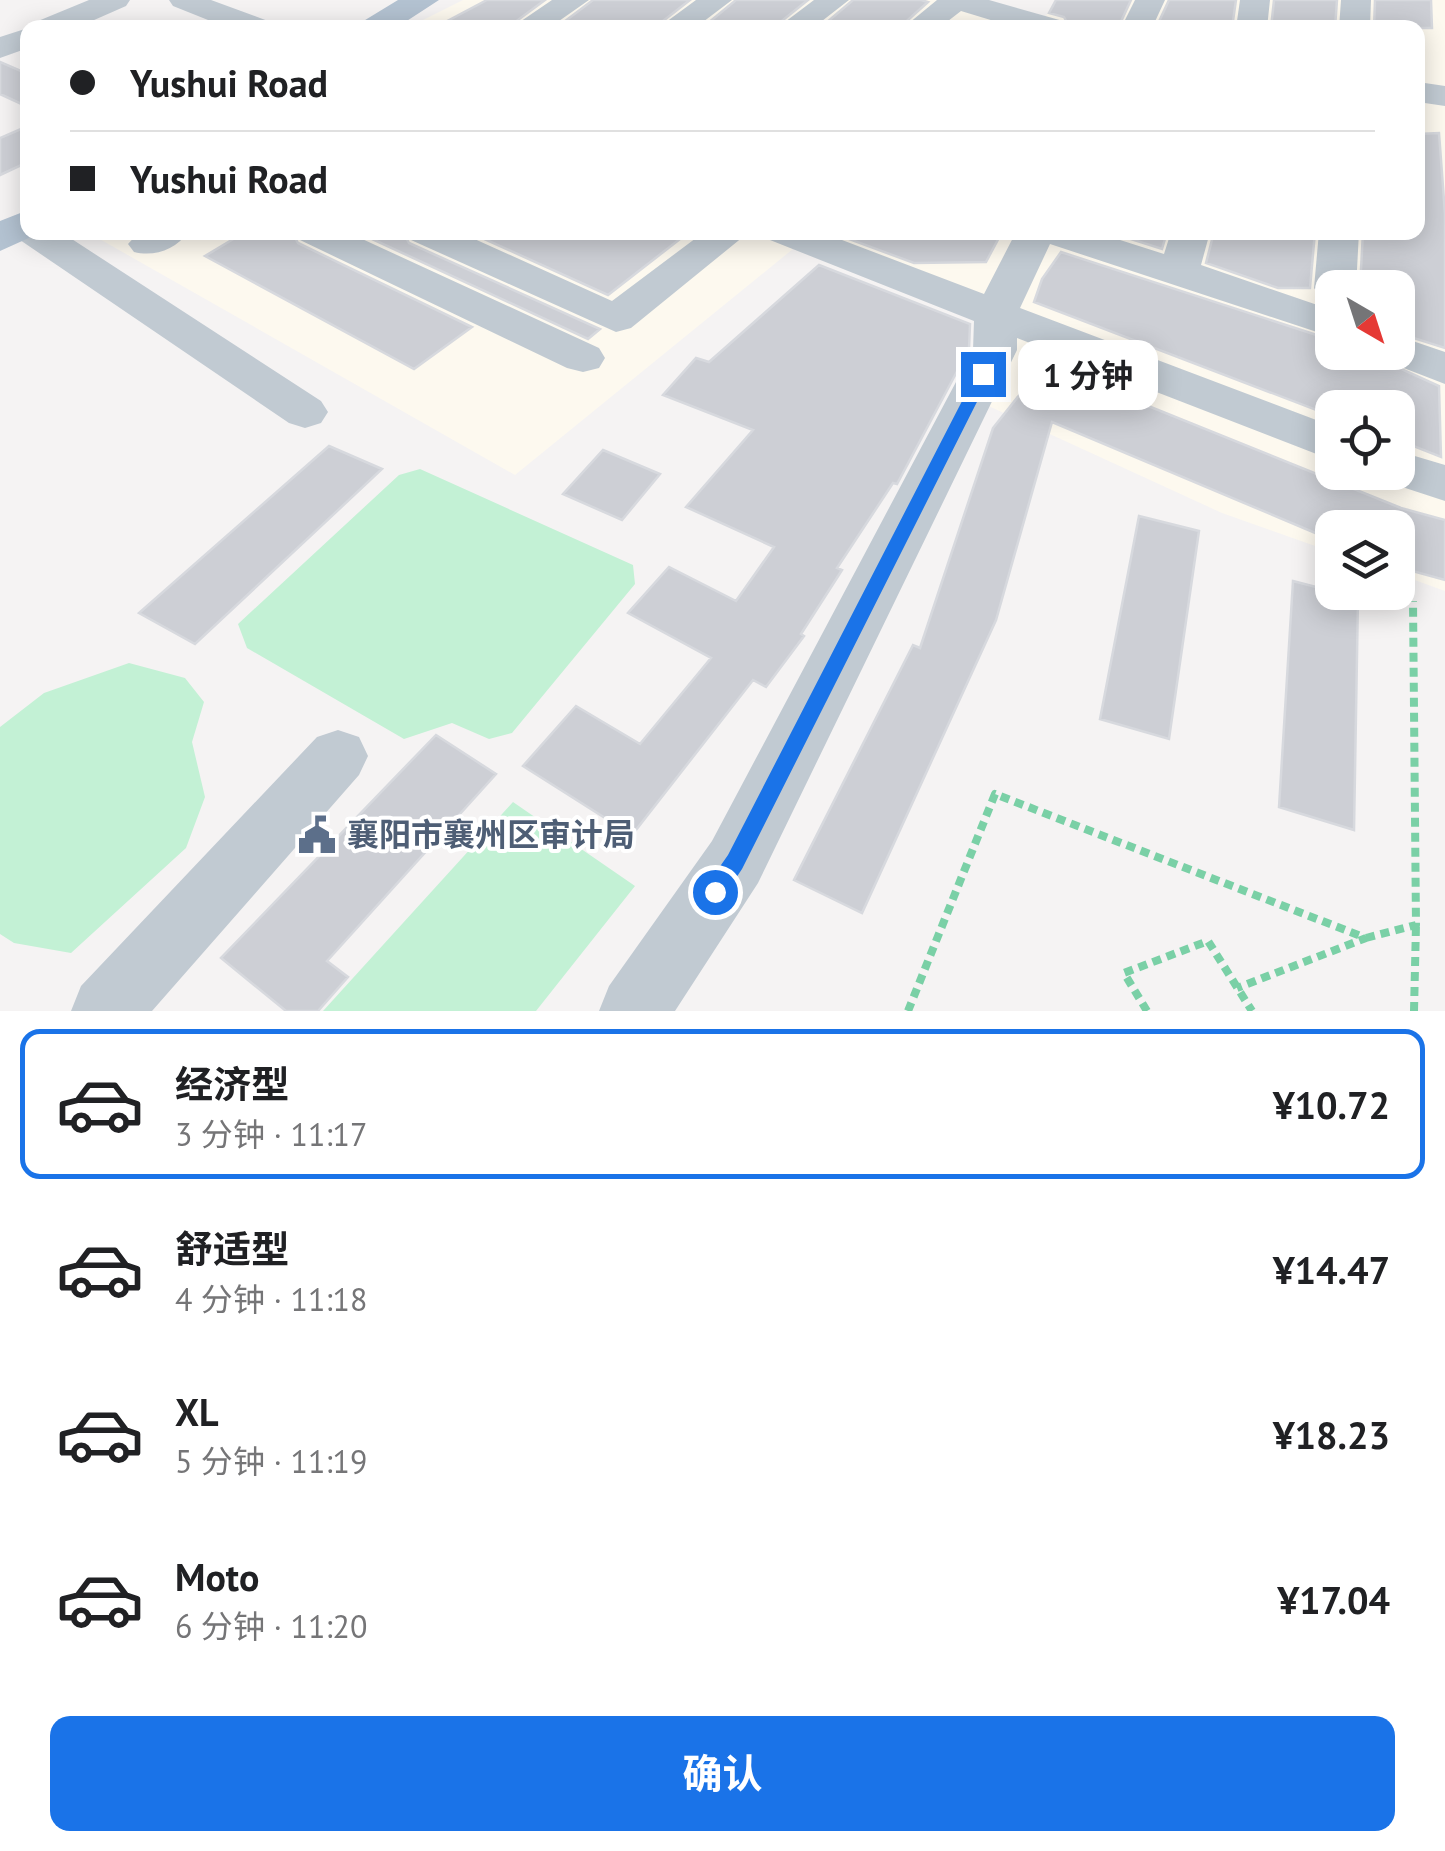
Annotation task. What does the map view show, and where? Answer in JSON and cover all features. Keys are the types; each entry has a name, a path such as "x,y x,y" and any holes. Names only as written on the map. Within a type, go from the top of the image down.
{"main road":[{"path":"391,20 436,4"}],"street":[{"path":"68,20 115,0"},
{"path":"184,0 236,20"},
{"path":"540,20 574,0"},
{"path":"686,20 717,0"},
{"path":"804,20 834,0"},
{"path":"929,20 957,0 998,20"},
{"path":"46,240 305,412"},
{"path":"331,240 582,358"},
{"path":"443,240 616,319 720,240"},
{"path":"634,1011 735,862 996,350 996,315 1032,240"},
{"path":"1105,240 1185,252 1315,315"},
{"path":"1336,270 1338,240"},
{"path":"849,244 996,315 1315,437"},
{"path":"1415,357 1445,369"},
{"path":"1415,473 1445,483"},
{"path":"106,1011 338,756"}],"path":[{"path":"1413,610 1414,1011"},
{"path":"908,1011 996,794 1366,938"},
{"path":"1238,988 1366,938 1416,925"},
{"path":"1148,1011 1124,973 1208,941 1252,1011"}],"shaded area":[{"path":"463,0 957,0 1024,20 423,20"},
{"path":"1055,0 1445,0 1445,591 1415,580 1415,510 1315,510 1315,546 1222,513 971,398 995,315 804,240 1425,240 1425,20 1044,20"},
{"path":"101,240 804,240 515,475"}],"green space":[{"path":"420,469 633,565 635,584 512,733 489,739 452,723 404,739 247,648 238,624 399,475"},
{"path":"129,663 185,678 204,702 192,742 205,797 186,848 71,953 14,943 0,934 0,727 44,693"},
{"path":"513,802 635,886 536,1011 323,1011"}],"building":[{"path":"487,0 545,0 518,20 449,20"},
{"path":"593,0 690,0 664,20 567,20"},
{"path":"736,0 808,0 783,20 712,20"},
{"path":"853,0 928,2 908,20 829,20"},
{"path":"1056,0 1131,0 1122,20 1066,20 1049,13"},
{"path":"1169,0 1236,0 1233,20 1160,20"},
{"path":"1274,0 1337,0 1336,20 1272,20"},
{"path":"1375,0 1431,0 1432,28 1425,28 1425,20 1374,20"},
{"path":"0,62 20,71 20,103 0,94"},
{"path":"20,129 20,166 0,175 0,138"},
{"path":"1439,133 1445,214 1445,348 1415,338 1415,270 1361,270 1363,240 1425,240 1425,134"},
{"path":"232,240 296,240 472,327 414,369 205,256"},
{"path":"374,240 407,240 600,329 588,339"},
{"path":"487,240 679,240 608,295"},
{"path":"852,240 998,240 986,262 914,263"},
{"path":"1134,240 1165,240 1162,249"},
{"path":"1212,240 1314,240 1310,288 1278,288 1206,263"},
{"path":"1061,252 1315,334 1315,370 1404,370 1439,386 1441,457 1415,447 1415,390 1315,390 1315,409 1034,302 1042,279"},
{"path":"819,265 970,324 969,349 897,484 893,483 837,568 842,570 801,634 804,636 766,687 753,680 632,835 523,766 576,706 640,744 711,658 628,613 669,567 736,601 774,547 686,507 753,430 663,395 696,358 709,362"},
{"path":"1044,364 1315,473 1315,490 1356,490 1408,510 1315,510 1315,533 1052,422 996,620 862,913 794,880 913,645 920,648 993,428"},
{"path":"329,446 382,469 195,644 139,613"},
{"path":"603,450 660,474 622,520 563,494"},
{"path":"1415,512 1445,520 1445,580 1415,572"},
{"path":"1139,516 1199,531 1169,739 1100,719"},
{"path":"1293,581 1315,587 1315,610 1358,610 1354,830 1279,807"},
{"path":"436,735 496,774 327,961 348,977 318,1011 286,1011 221,958"}],"place":[{"name":"襄阳市襄州区审计局","path":"317,835"}],"route":[{"path":"715,892 735,862 983,374"}]}
